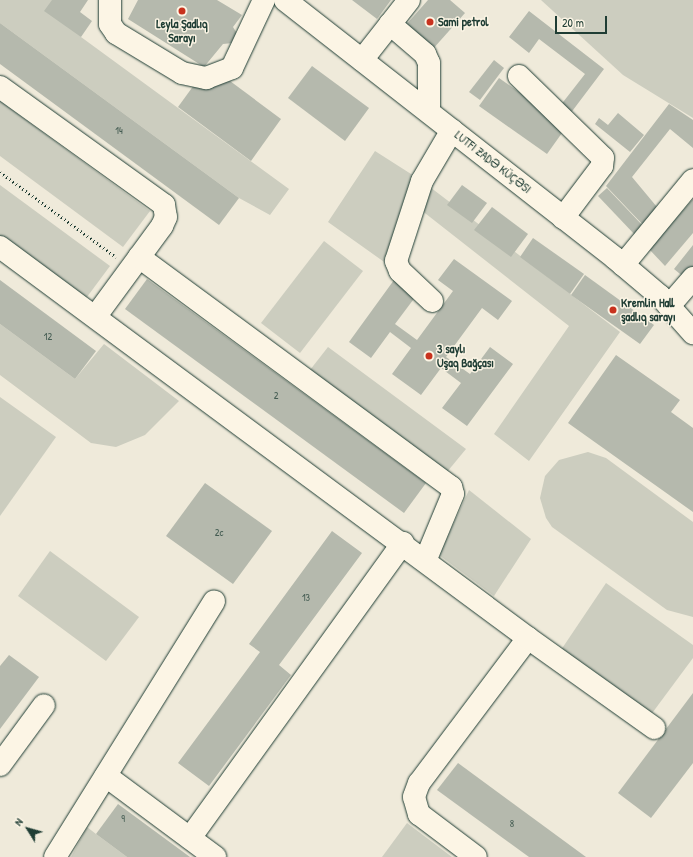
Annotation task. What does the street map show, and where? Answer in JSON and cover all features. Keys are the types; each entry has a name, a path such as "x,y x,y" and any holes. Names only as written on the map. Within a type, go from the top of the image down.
{"main road":[{"path":"110,0 110,24 116,33 182,73 206,78 232,68 264,0"},
{"name":"LUTFI ZADƏ KÜÇƏSI","path":"285,0 623,265 669,306 693,333"},
{"path":"362,60 409,0"},
{"path":"390,24 425,54 429,63 429,112"},
{"path":"519,76 603,158 602,166 563,218"},
{"path":"0,87 164,205 166,216 162,226 96,316"},
{"path":"432,301 400,271 396,261 422,181 452,130"},
{"path":"623,265 693,180"},
{"path":"0,247 426,559 528,638 654,728"},
{"path":"135,263 451,487 453,494 426,559"},
{"path":"669,306 693,278"},
{"path":"190,838 403,543"},
{"path":"55,857 214,602"},
{"path":"476,857 419,814 414,797 420,783 528,638"},
{"path":"0,765 44,705"},
{"path":"106,776 215,857"}],"path":[{"path":"0,172 135,263"}],"shaded area":[{"path":"0,0 52,0 81,37 289,189 270,215 239,198 0,23"},
{"path":"541,0 693,0 693,118 623,75"},
{"path":"0,101 150,211 123,247 0,156"},
{"path":"375,151 422,181 620,332 529,461 494,434 569,326 407,199 387,264 328,222"},
{"path":"0,185 110,266 84,301 0,239"},
{"path":"324,241 363,271 300,353 261,323"},
{"path":"0,324 75,379 104,344 179,401 145,435 116,447 91,443 0,375"},
{"path":"328,347 466,449 447,472 310,370"},
{"path":"0,397 56,437 0,516"},
{"path":"588,452 606,458 693,522 693,617 667,610 552,527 546,518 540,498 545,476 559,460"},
{"path":"469,490 531,539 494,596 439,555"},
{"path":"50,551 139,617 106,661 18,596"},
{"path":"606,583 693,645 693,658 650,716 561,650"},
{"path":"407,823 452,857 382,857"},
{"path":"87,827 96,834 127,857 71,857"}],"building":[{"path":"52,0 88,0 80,12 92,21 81,37 44,11"},
{"path":"138,0 217,0 242,15 233,27 238,35 233,43 223,44 204,67 128,19"},
{"path":"352,0 391,0 377,19"},
{"path":"428,0 450,0 465,13 432,50 405,26"},
{"path":"529,11 604,69 570,114 560,106 585,74 539,39 529,53 509,37"},
{"path":"0,23 239,198 219,225 0,64"},
{"path":"494,60 504,68 480,100 469,92"},
{"path":"312,66 369,108 345,141 288,98"},
{"path":"499,78 567,126 547,154 479,106"},
{"path":"230,81 281,119 251,161 178,107 194,85"},
{"path":"669,104 693,120 693,148 670,129 632,177 662,213 646,228 606,186"},
{"path":"618,113 644,135 630,152 595,124 599,118 608,125"},
{"path":"462,185 487,203 472,223 447,205"},
{"path":"607,188 645,228 636,236 598,196"},
{"path":"693,199 693,233 665,266 649,249"},
{"path":"492,207 528,234 511,257 474,230"},
{"path":"533,238 584,274 570,294 520,257"},
{"path":"693,245 693,268 685,278 674,269"},
{"path":"454,259 512,301 498,320 482,308 446,357 470,374 490,347 513,364 467,426 442,408 461,383 441,368 421,395 392,374 411,348 390,332 371,358 349,342 394,280 416,296 395,324 417,340 453,291 438,280"},
{"name":"Kremlin Hall şadlıq sarayı","path":"585,275 654,325 640,344 571,295"},
{"path":"147,279 426,483 404,513 125,309"},
{"path":"0,280 96,351 75,379 0,324"},
{"path":"616,355 680,400 671,412 693,428 693,512 568,423"},
{"path":"205,483 272,531 233,584 166,536"},
{"path":"332,531 362,553 279,665 291,675 209,786 178,763 260,652 249,644"},
{"path":"9,655 39,677 0,729 0,666"},
{"path":"693,693 693,763 651,818 618,793"},
{"path":"458,763 586,857 529,857 437,790"},
{"path":"118,804 190,857 127,857 96,834"}],"place":[{"name":"Leyla Şadlıq Sarayı","path":"182,11"},
{"name":"Sami petrol","path":"430,22"},
{"name":"Kremlin Hall şadlıq sarayı","path":"613,310"},
{"name":"3 saylı Uşaq Bağçası","path":"429,356"}]}
